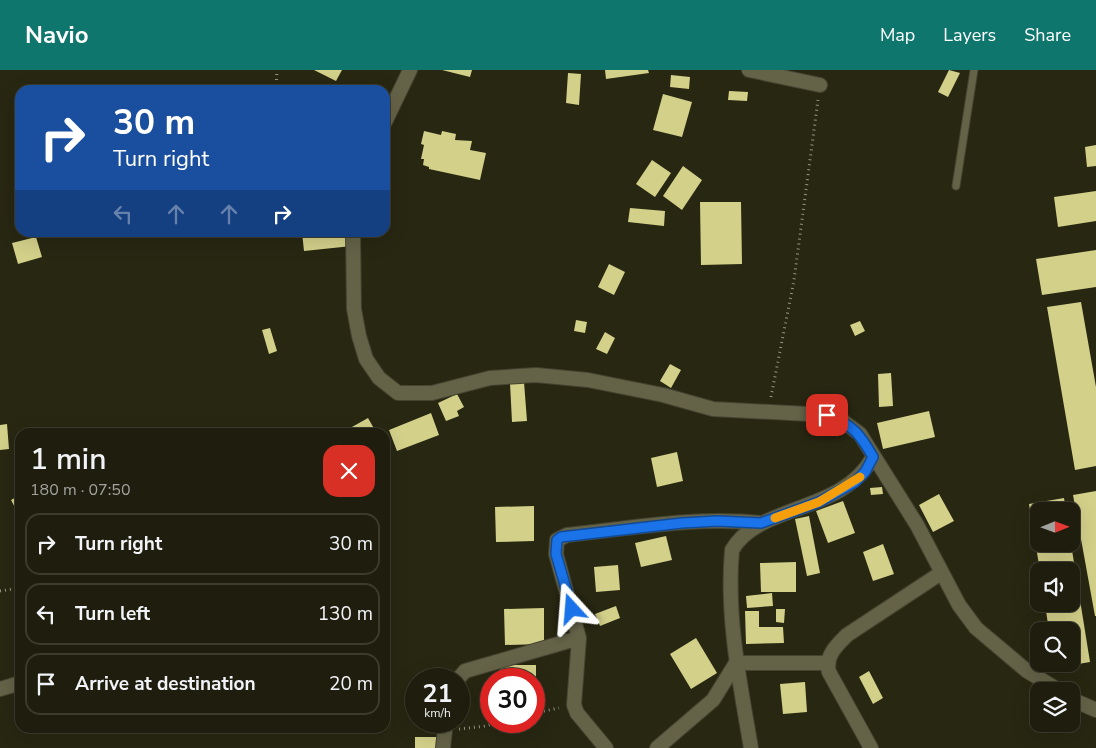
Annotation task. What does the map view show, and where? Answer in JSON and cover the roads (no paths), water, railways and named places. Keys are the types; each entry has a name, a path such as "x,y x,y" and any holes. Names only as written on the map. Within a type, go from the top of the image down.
{"street":[{"path":"390,112 410,70"},
{"path":"749,70 820,85"},
{"path":"353,237 354,309 359,336 366,359 379,378 398,393 432,393 490,378 536,375 588,380 663,395 713,409 827,415 844,422 860,434 917,525 959,605 976,628 1027,671 1045,682"},
{"path":"606,748 577,713 574,705 579,638 556,554 557,540 561,537 682,523 717,521 761,523 819,502 855,482 865,472 873,457"},
{"path":"751,748 736,663 730,570 732,550 761,523"},
{"path":"871,748 829,672 827,663 834,648 847,635 941,573"},
{"path":"470,670 579,638"},
{"path":"736,663 827,663"},
{"path":"657,748 713,700 736,663"},
{"path":"0,689 15,684"},
{"path":"1080,702 1096,710"},
{"path":"443,748 444,733"}],"lane":[{"path":"956,186 974,70"}]}
